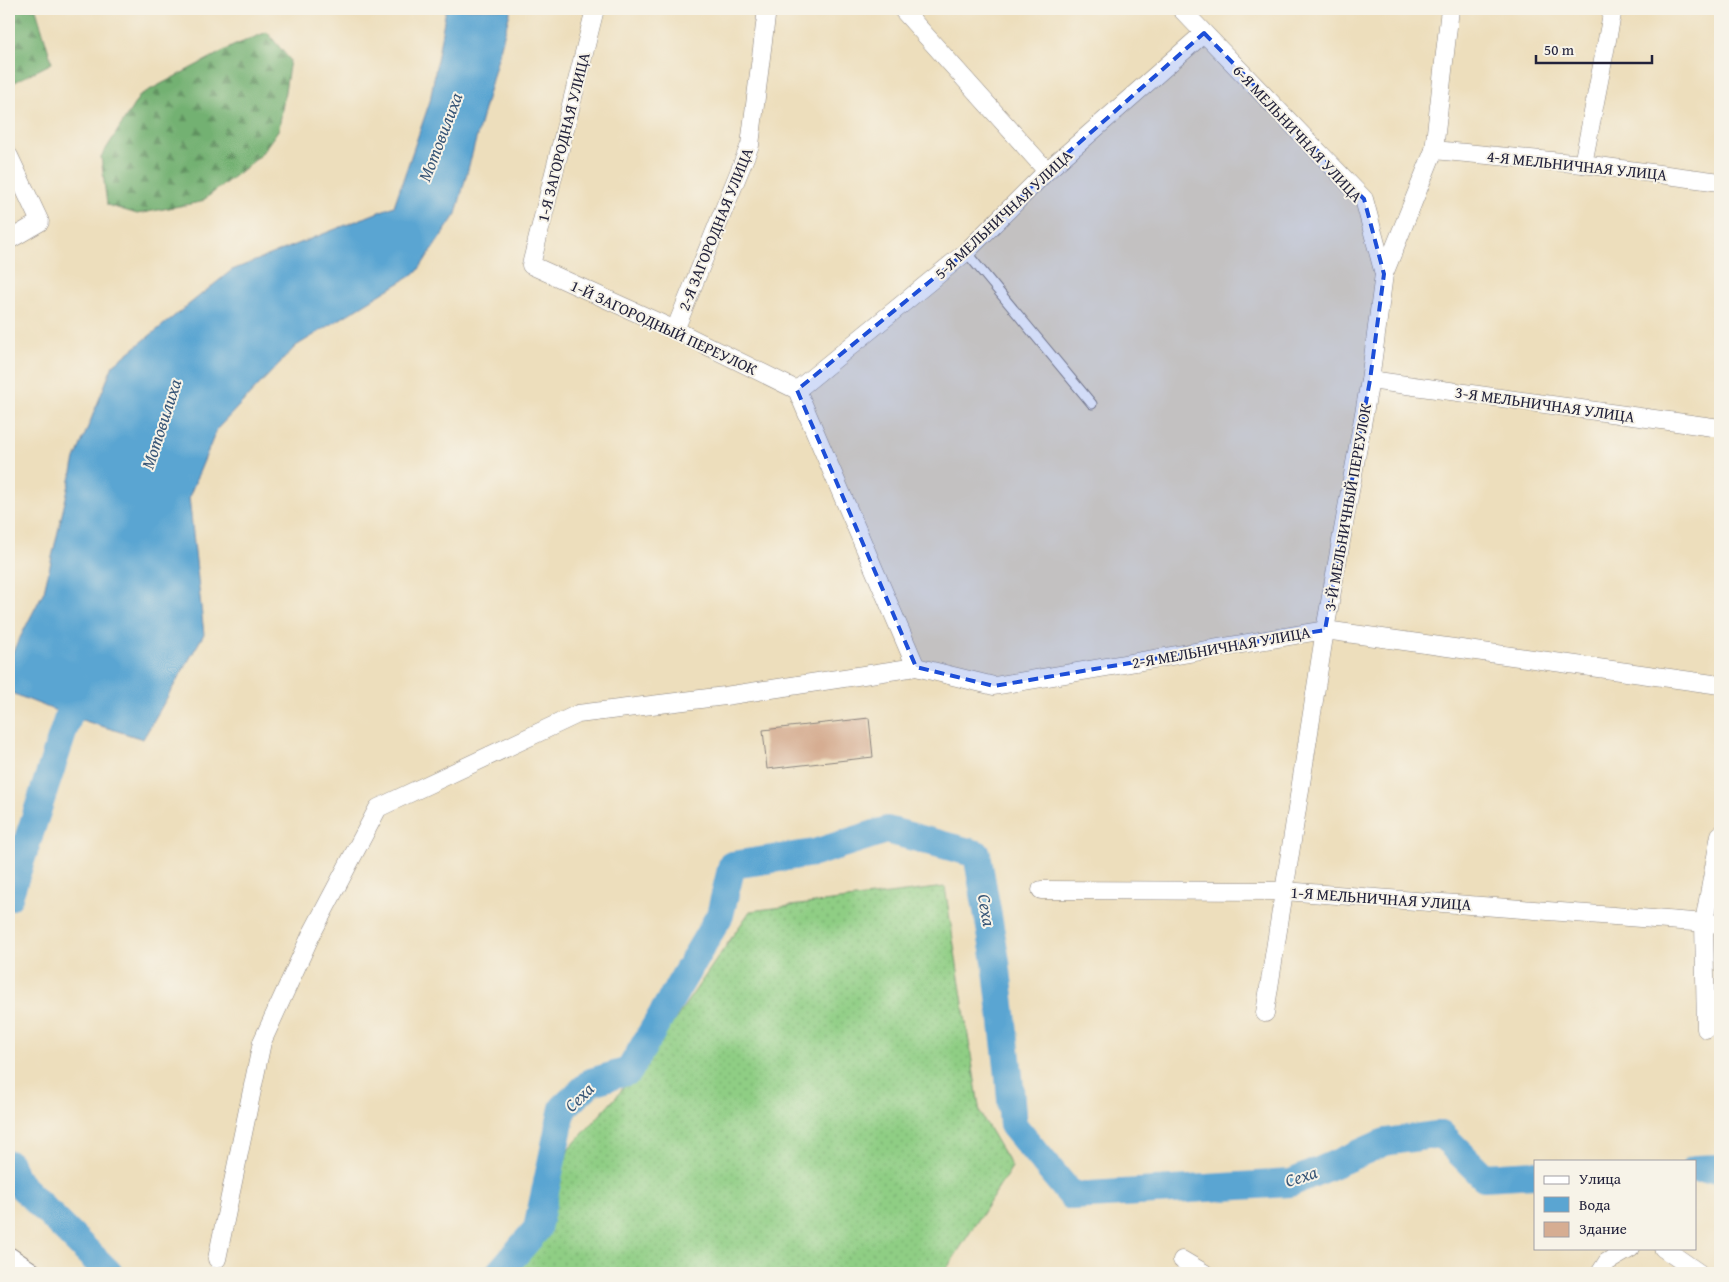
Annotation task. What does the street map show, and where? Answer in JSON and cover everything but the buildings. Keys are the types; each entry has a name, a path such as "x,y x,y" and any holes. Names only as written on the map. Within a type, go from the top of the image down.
{"street":[{"name":"1-Я ЗАГОРОДНАЯ УЛИЦА","path":"531,265 595,9"},
{"name":"2-Я ЗАГОРОДНАЯ УЛИЦА","path":"675,330 750,145 767,9"},
{"path":"902,9 1047,171"},
{"name":"6-Я МЕЛЬНИЧНАЯ УЛИЦА","path":"1182,9 1364,199 1384,274"},
{"name":"3-Й МЕЛЬНИЧНЫЙ ПЕРЕУЛОК","path":"1265,1013 1326,630 1370,380 1384,274 1434,150 1450,9"},
{"path":"1583,164 1613,9"},
{"name":"5-Я МЕЛЬНИЧНАЯ УЛИЦА","path":"797,390 966,252 1047,171 1204,33"},
{"name":"4-Я МЕЛЬНИЧНАЯ УЛИЦА","path":"1434,150 1583,164 1720,182"},
{"path":"9,156 40,222 9,240"},
{"name":"1-Й ЗАГОРОДНЫЙ ПЕРЕУЛОК","path":"531,265 675,330 797,390"},
{"name":"3-Я МЕЛЬНИЧНАЯ УЛИЦА","path":"1370,380 1720,428"},
{"path":"797,390 916,667"},
{"name":"2-Я МЕЛЬНИЧНАЯ УЛИЦА","path":"217,1259 262,1042 311,935 378,808 578,714 724,696 916,667 994,686 1326,630 1720,685"},
{"path":"1706,1029 1712,923 1720,835"},
{"name":"1-Я МЕЛЬНИЧНАЯ УЛИЦА","path":"1041,890 1284,891 1712,923"},
{"path":"1600,1273 1607,1262 1628,1250"},
{"path":"1666,1250 1699,1273"},
{"path":"9,1258 31,1273"},
{"path":"1182,1260 1204,1273"}],"lane":[{"path":"966,252 1092,404"}],"highlighted area":[{"path":"1204,33 1364,199 1384,274 1370,380 1325,630 994,686 916,667 797,390 966,252 1047,171"}],"green space":[{"path":"9,9 36,9 52,63 11,84 9,84"},
{"path":"267,32 290,60 279,129 259,157 201,202 137,214 107,205 101,157 140,95 233,46"},
{"path":"945,887 980,1113 1012,1167 944,1273 519,1273 569,1149 617,1096 672,1024 750,911"}],"water":[{"path":"446,9 511,9 456,214 417,272 296,346 217,429 189,497 204,634 143,739 69,716 9,692 9,659 44,591 75,459 113,365 232,270 394,206 430,101"}],"waterway":[{"name":"Мотовилиха","path":"9,897 80,681"},
{"name":"Сеха","path":"499,1273 537,1229 563,1108 591,1082 629,1071 720,915 732,865 814,853 887,830 977,854 996,961 1013,1125 1072,1196 1291,1183 1385,1142 1441,1134 1484,1177 1534,1174"},
{"name":"Мотовилиха","path":"9,1164 18,1183 109,1273"},
{"name":"Сеха","path":"1696,1169 1720,1168"}]}
